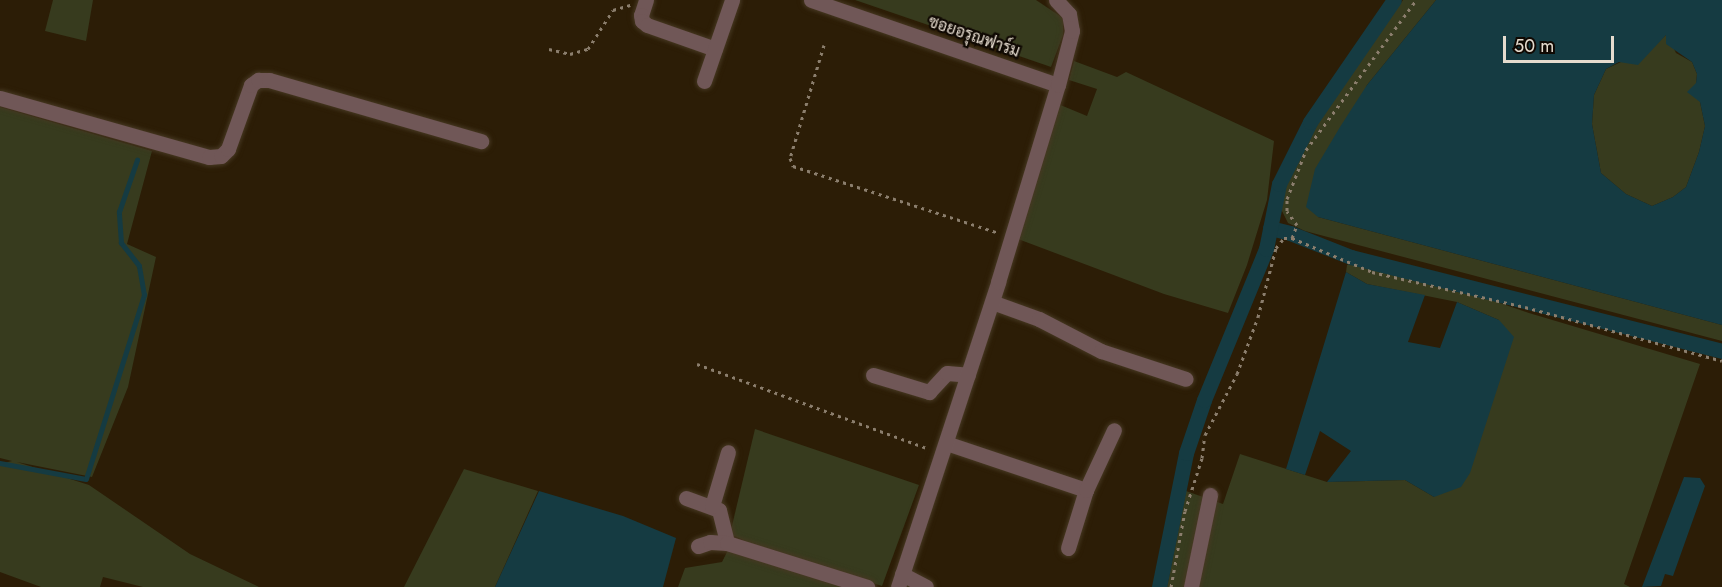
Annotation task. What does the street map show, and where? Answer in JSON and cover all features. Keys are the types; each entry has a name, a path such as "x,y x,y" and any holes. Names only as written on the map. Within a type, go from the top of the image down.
{"street":[{"path":"704,81 732,0"},
{"name":"ซอยอรุณฟาร์ม","path":"811,0 1058,85"},
{"path":"926,587 900,580 992,302 1058,85 1072,31 1069,14 1056,0"},
{"path":"645,4 642,21 647,25 715,49"},
{"path":"0,98 208,157 221,156 228,149 251,85 258,80 269,80 481,141"},
{"path":"992,302 1039,319 1101,351 1186,379"},
{"path":"873,375 929,392 947,374 968,375"},
{"path":"1068,548 1086,490 1114,430"},
{"path":"944,448 1086,490"},
{"path":"712,506 728,452"},
{"path":"1191,587 1210,495"},
{"path":"686,498 719,510 727,543"},
{"path":"698,546 710,542 727,543 867,587"}],"path":[{"path":"1292,238 1297,225 1287,211 1287,199 1306,150 1416,0"},
{"path":"549,49 570,54 580,52 596,40 613,10 645,4"},
{"path":"824,45 790,158 793,166 1012,237"},
{"path":"1171,587 1185,511 1202,458 1205,435 1237,374 1258,317 1276,248 1284,238 1292,238 1372,272 1525,307 1722,361"},
{"path":"697,364 944,448"}],"green space":[{"path":"53,0 93,0 86,41 45,31"},
{"path":"855,0 1036,0 1063,18 1063,35 1051,67"},
{"path":"1403,0 1436,0 1367,85 1318,217 1722,325 1722,341 1305,231 1288,223 1281,209 1283,188 1303,145"},
{"path":"1667,34 1676,53 1692,62 1697,74 1696,83 1705,126 1699,152 1686,187 1673,197 1652,206 1626,194 1601,173 1592,124 1594,95 1606,69 1653,47"},
{"path":"1074,61 1117,77 1126,72 1274,141 1267,200 1247,265 1228,313 1164,294 1018,239 1058,104 1087,116 1097,89 1069,80"},
{"path":"0,107 152,151 127,244 156,257 128,387 92,477 17,462 89,485 190,554 259,587 143,587 103,577 100,587 41,587 0,572 0,464 12,461 0,458"},
{"path":"1358,262 1433,280 1529,313 1700,364 1624,584 1630,587 1167,587 1186,491 1223,504 1240,454 1327,482 1405,480 1434,497 1499,320 1457,302 1367,284 1346,272 1347,265"},
{"path":"755,429 919,485 882,586 754,545 730,534"},
{"path":"464,469 538,491 495,587 404,587"},
{"path":"728,550 848,587 678,587 685,568 722,562"}],"water":[{"path":"1436,0 1722,0 1722,325 1318,217 1306,207 1315,169 1367,85","holes":["1666,35 1666,44 1692,62 1697,74 1696,83 1687,92 1700,102 1705,126 1699,152 1686,187 1673,197 1652,206 1626,194 1601,173 1592,124 1594,95 1606,69 1619,62 1638,65"]},
{"path":"1346,272 1367,284 1425,295 1408,342 1440,348 1457,302 1499,320 1514,337 1470,473 1461,487 1434,497 1405,480 1327,482 1351,451 1320,431 1305,475 1286,469"},
{"path":"1684,477 1700,478 1705,486 1673,576 1665,574 1661,586 1642,587"},
{"path":"539,491 623,516 676,538 663,587 495,587"}],"waterway":[{"path":"1159,587 1186,453 1204,400 1266,249 1279,184 1310,122 1394,0"},
{"path":"0,463 86,479 144,295 139,266 121,243 119,212 137,160"},
{"path":"1270,228 1290,233 1351,257 1722,351"}]}
